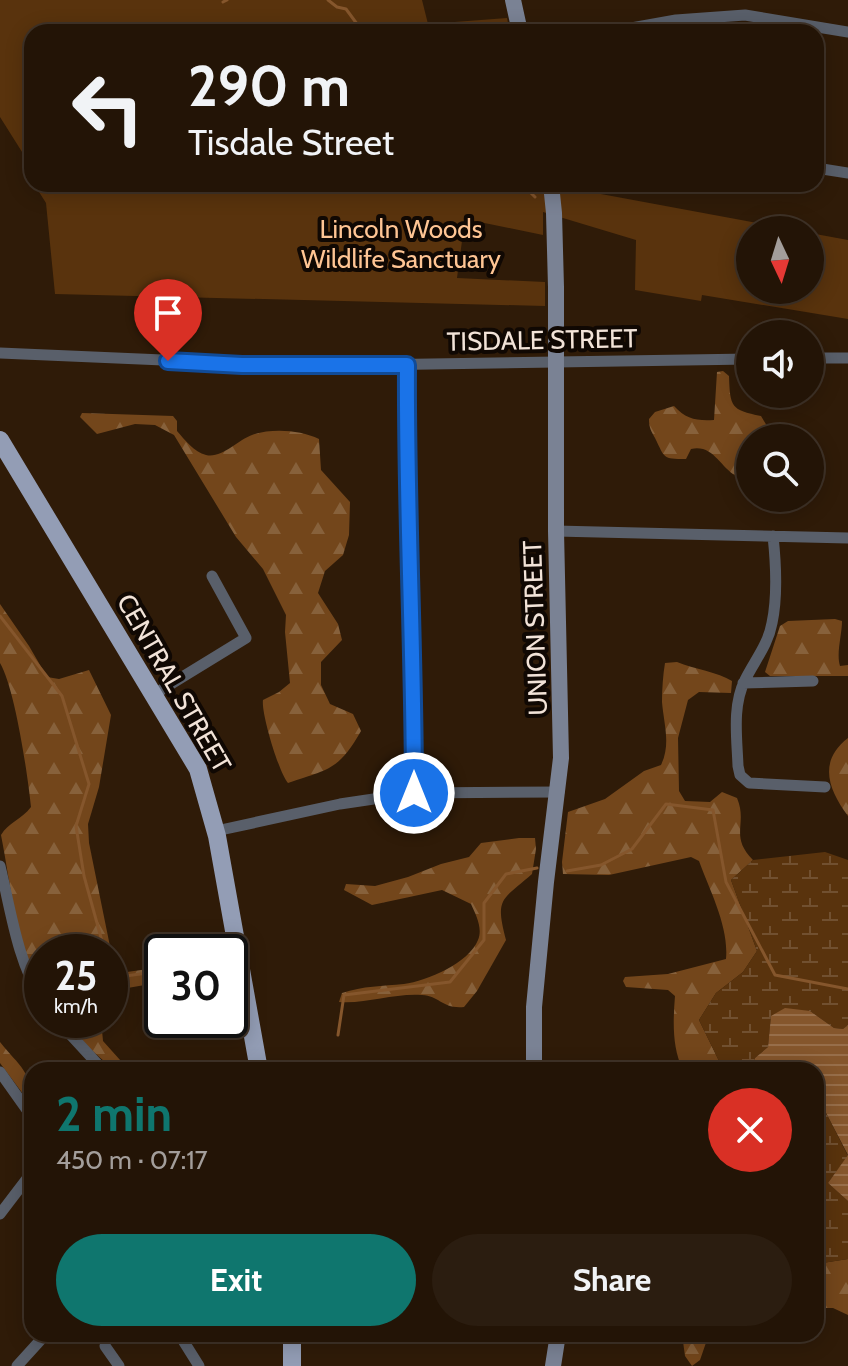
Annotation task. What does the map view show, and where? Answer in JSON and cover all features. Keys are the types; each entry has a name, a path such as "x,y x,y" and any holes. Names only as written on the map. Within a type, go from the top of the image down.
{"main road":[{"path":"513,0 518,24"},
{"name":"UNION STREET","path":"534,1062 534,1007 562,752 552,192"},
{"name":"CENTRAL STREET","path":"0,440 198,769 216,831 258,1062"},
{"path":"292,1342 292,1366"},
{"path":"553,1366 557,1342"}],"street":[{"path":"654,24 735,15 806,24"},
{"path":"824,27 848,32"},
{"path":"824,169 848,173"},
{"name":"TISDALE STREET","path":"0,353 31,352 242,365 736,359"},
{"path":"824,358 848,358"},
{"path":"407,365 406,464 414,674 414,793"},
{"path":"556,531 848,538"},
{"path":"773,536 775,579 772,624 766,646 743,683 738,699 738,766 749,783 825,787"},
{"path":"153,695 246,638 212,576"},
{"path":"743,683 813,681"},
{"path":"216,831 340,804 414,793 559,792"},
{"path":"0,866 24,965"},
{"path":"74,1038 96,1062"},
{"path":"0,1072 24,1106"},
{"path":"0,1214 24,1182"},
{"path":"17,1366 39,1342"},
{"path":"184,1342 199,1366"},
{"path":"105,1346 119,1366"}],"green space":[{"path":"0,0 422,0 428,24 24,24 24,155 0,117"},
{"path":"507,18 508,24 428,24"},
{"name":"Lincoln Woods Wildlife Sanctuary","path":"39,192 590,192 736,219 736,301 702,295 701,301 635,290 636,240 543,212 543,235 465,219 457,278 545,282 545,306 55,294 46,203"},
{"name":"Lincoln Woods Wildlife Sanctuary","path":"824,236 848,240 848,319 757,304 824,304"},
{"path":"723,371 729,376 730,394 736,408 761,416 766,424 736,424 736,476 711,453 699,448 691,449 686,459 668,458 650,427 649,419 655,412 674,406 692,418 714,420 717,372"},
{"path":"82,413 173,416 177,421 177,431 206,455 218,454 247,437 268,431 295,432 319,439 321,470 350,502 349,535 343,555 325,571 318,593 338,624 342,640 321,662 321,685 330,704 353,714 361,731 339,761 288,783 284,777 268,729 263,700 290,683 286,615 263,569 236,537 174,435 155,425 135,424 97,434 80,417"},
{"path":"0,604 47,677 59,679 89,670 111,715 99,787 88,824 107,934 24,934 24,946 1,835 31,807 16,712 0,663"},
{"path":"788,621 842,621 839,661 840,666 848,665 848,676 770,676 765,672 780,626"},
{"path":"677,662 732,681 731,693 699,692 688,700 678,738 679,791 685,801 710,802 722,792 737,798 741,815 740,837 753,860 731,880 757,951 743,972 716,993 699,1020 719,1062 679,1062 675,1044 675,996 668,990 626,987 623,981 625,977 668,974 726,959 722,922 699,861 691,857 609,875 563,874 568,812 605,799 644,771 661,765 666,742 662,702 665,663"},
{"path":"848,738 848,816 835,796 829,776 833,756"},
{"path":"535,838 532,874 503,901 501,916 506,940 477,991 464,1007 451,1006 422,995 339,1002 342,993 404,984 446,970 473,948 480,931 471,904 442,890 372,905 344,890 346,884 375,886 469,857 481,843"},
{"path":"825,852 848,860 848,1025 843,1029 834,1028 810,1011 771,1016 768,1047 754,1062 719,1062 699,1020 716,993 743,972 757,951 731,880 753,860"},
{"path":"144,970 144,985 128,988 128,972"},
{"path":"81,1038 103,1038 122,1062 105,1062"},
{"path":"0,1042 24,1072 24,1095 0,1063"},
{"path":"824,1109 848,1156 828,1183 848,1201 848,1259 824,1263"},
{"path":"848,1259 848,1315 833,1308 824,1308 824,1263"},
{"path":"683,1342 706,1342 700,1360 692,1366 685,1356"}],"shaded area":[{"path":"785,1008 810,1011 834,1028 843,1029 848,1025 848,1155 824,1109 824,1062 754,1062 768,1047 771,1016"},
{"path":"848,1155 848,1201 828,1183"}],"waterway":[{"path":"223,2 227,0"},
{"path":"328,0 346,9 357,24"},
{"path":"530,192 535,197"},
{"path":"0,616 62,696 89,784 76,826 84,876 100,934"},
{"path":"567,871 601,865 632,849 666,804 713,810 726,882 775,975 848,989"},
{"path":"338,1035 344,995 450,982 484,940 484,903 506,874 537,868"},
{"path":"128,976 144,973"}],"route":[{"path":"168,361 242,365 407,365 406,464 414,674 414,793"}]}
